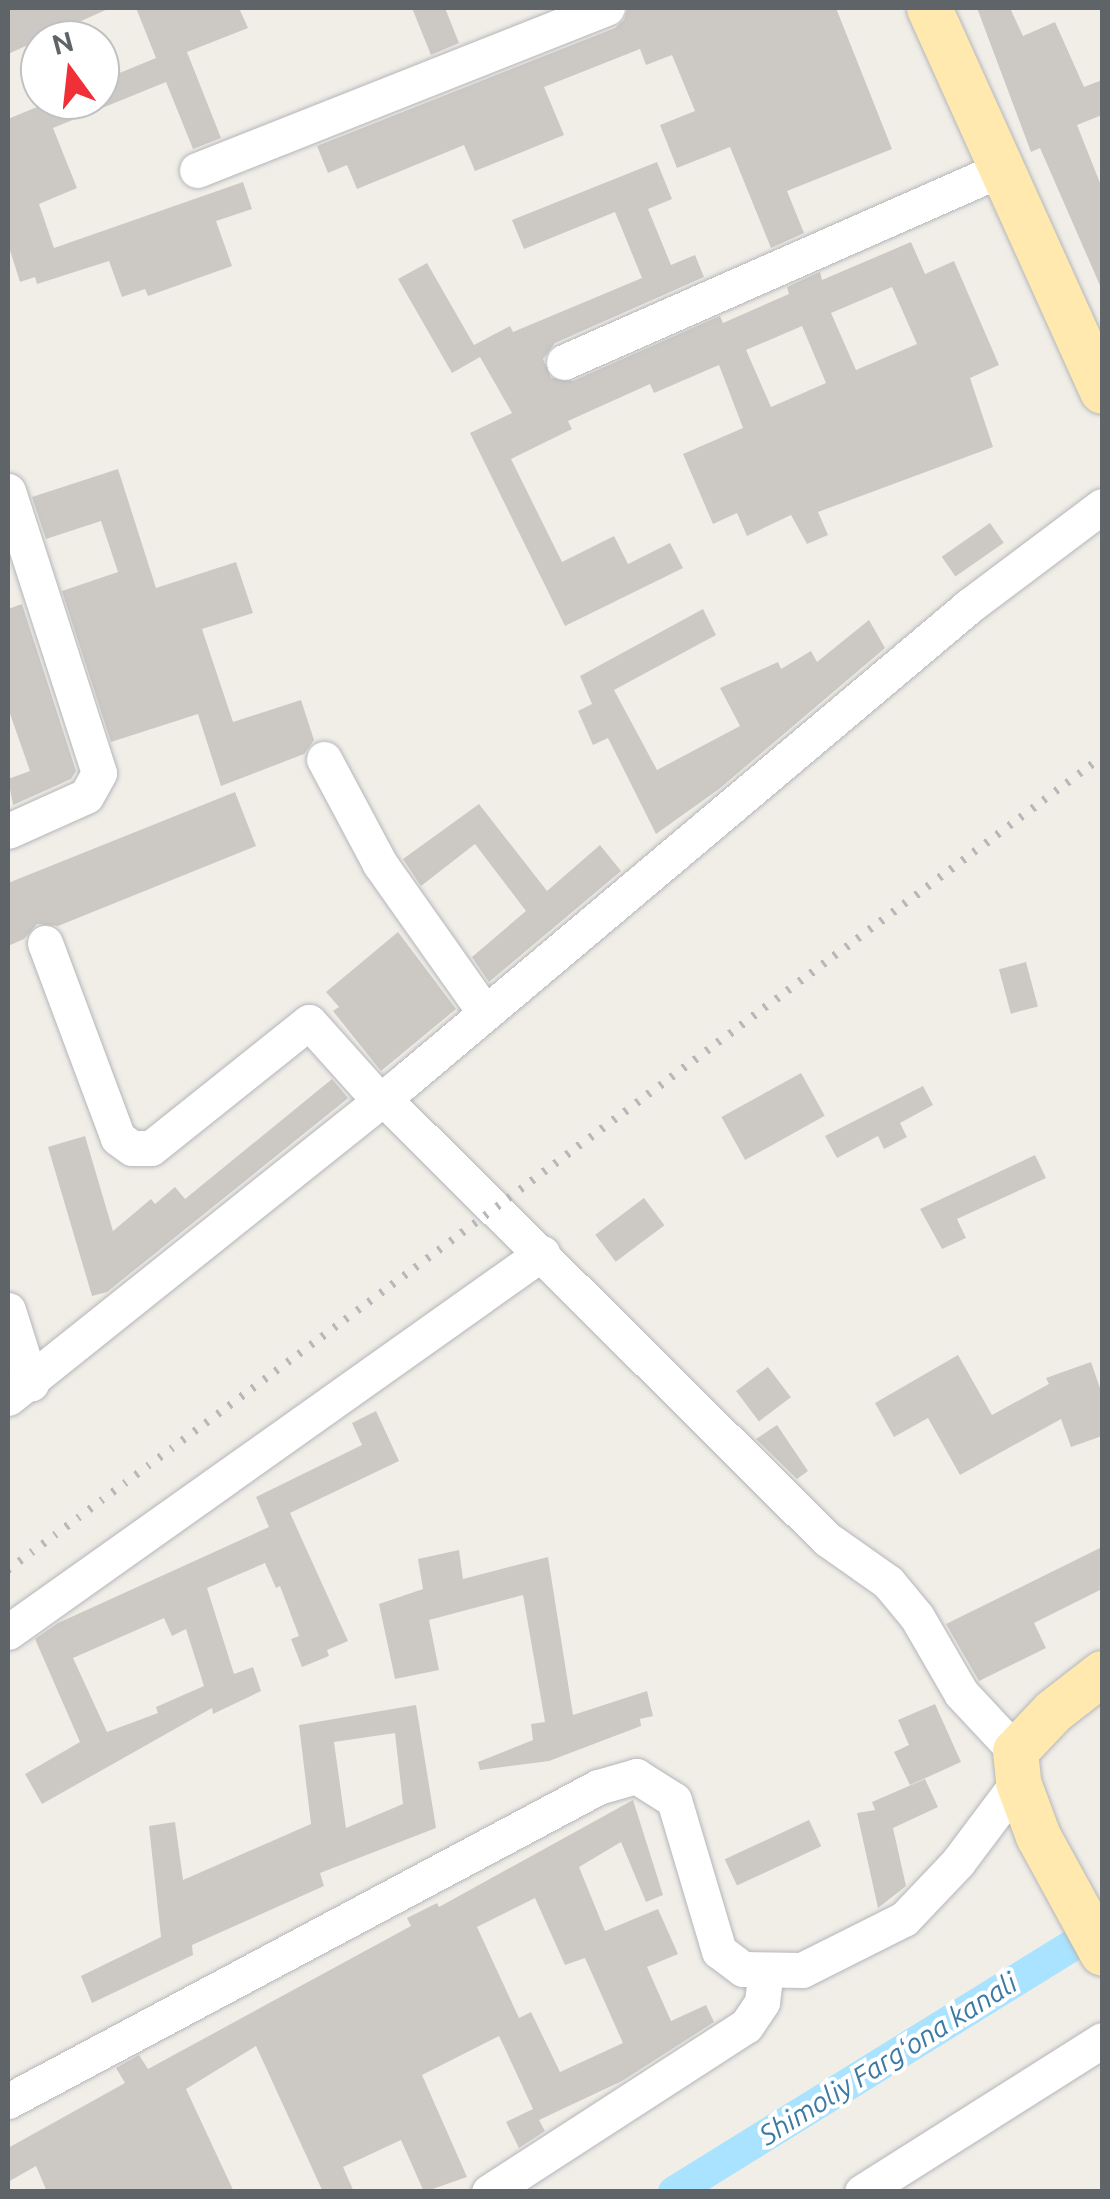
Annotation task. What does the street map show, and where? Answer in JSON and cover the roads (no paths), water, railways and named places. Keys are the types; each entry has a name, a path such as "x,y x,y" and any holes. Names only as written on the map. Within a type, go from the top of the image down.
{"main road":[{"path":"928,8 1102,392"},
{"path":"1102,1673 1053,1710 1017,1766 1038,1836 1102,1953"}],"street":[{"path":"197,170 607,8"},
{"path":"564,362 1001,168"},
{"path":"8,491 98,773 86,796 8,831"},
{"path":"19,1390 381,1100 954,619 1102,506"},
{"path":"324,759 380,864 485,1013"},
{"path":"8,2100 598,1787 636,1776 657,1785 674,1800 719,1951 743,1969 802,1970 904,1919 958,1862 1017,1766 961,1693 917,1618 888,1582 828,1540 542,1254 381,1100 309,1022 151,1148 132,1148 118,1138 45,943"},
{"path":"8,1632 542,1254"},
{"path":"8,1310 19,1390"},
{"path":"489,2192 746,2026 762,2002 766,1970"},
{"path":"862,2192 1102,2040"}],"waterway":[{"name":"Shimoliy Fargʻona kanali","path":"674,2192 1102,1927"}],"railway":[{"path":"8,1570 1102,757"}]}
